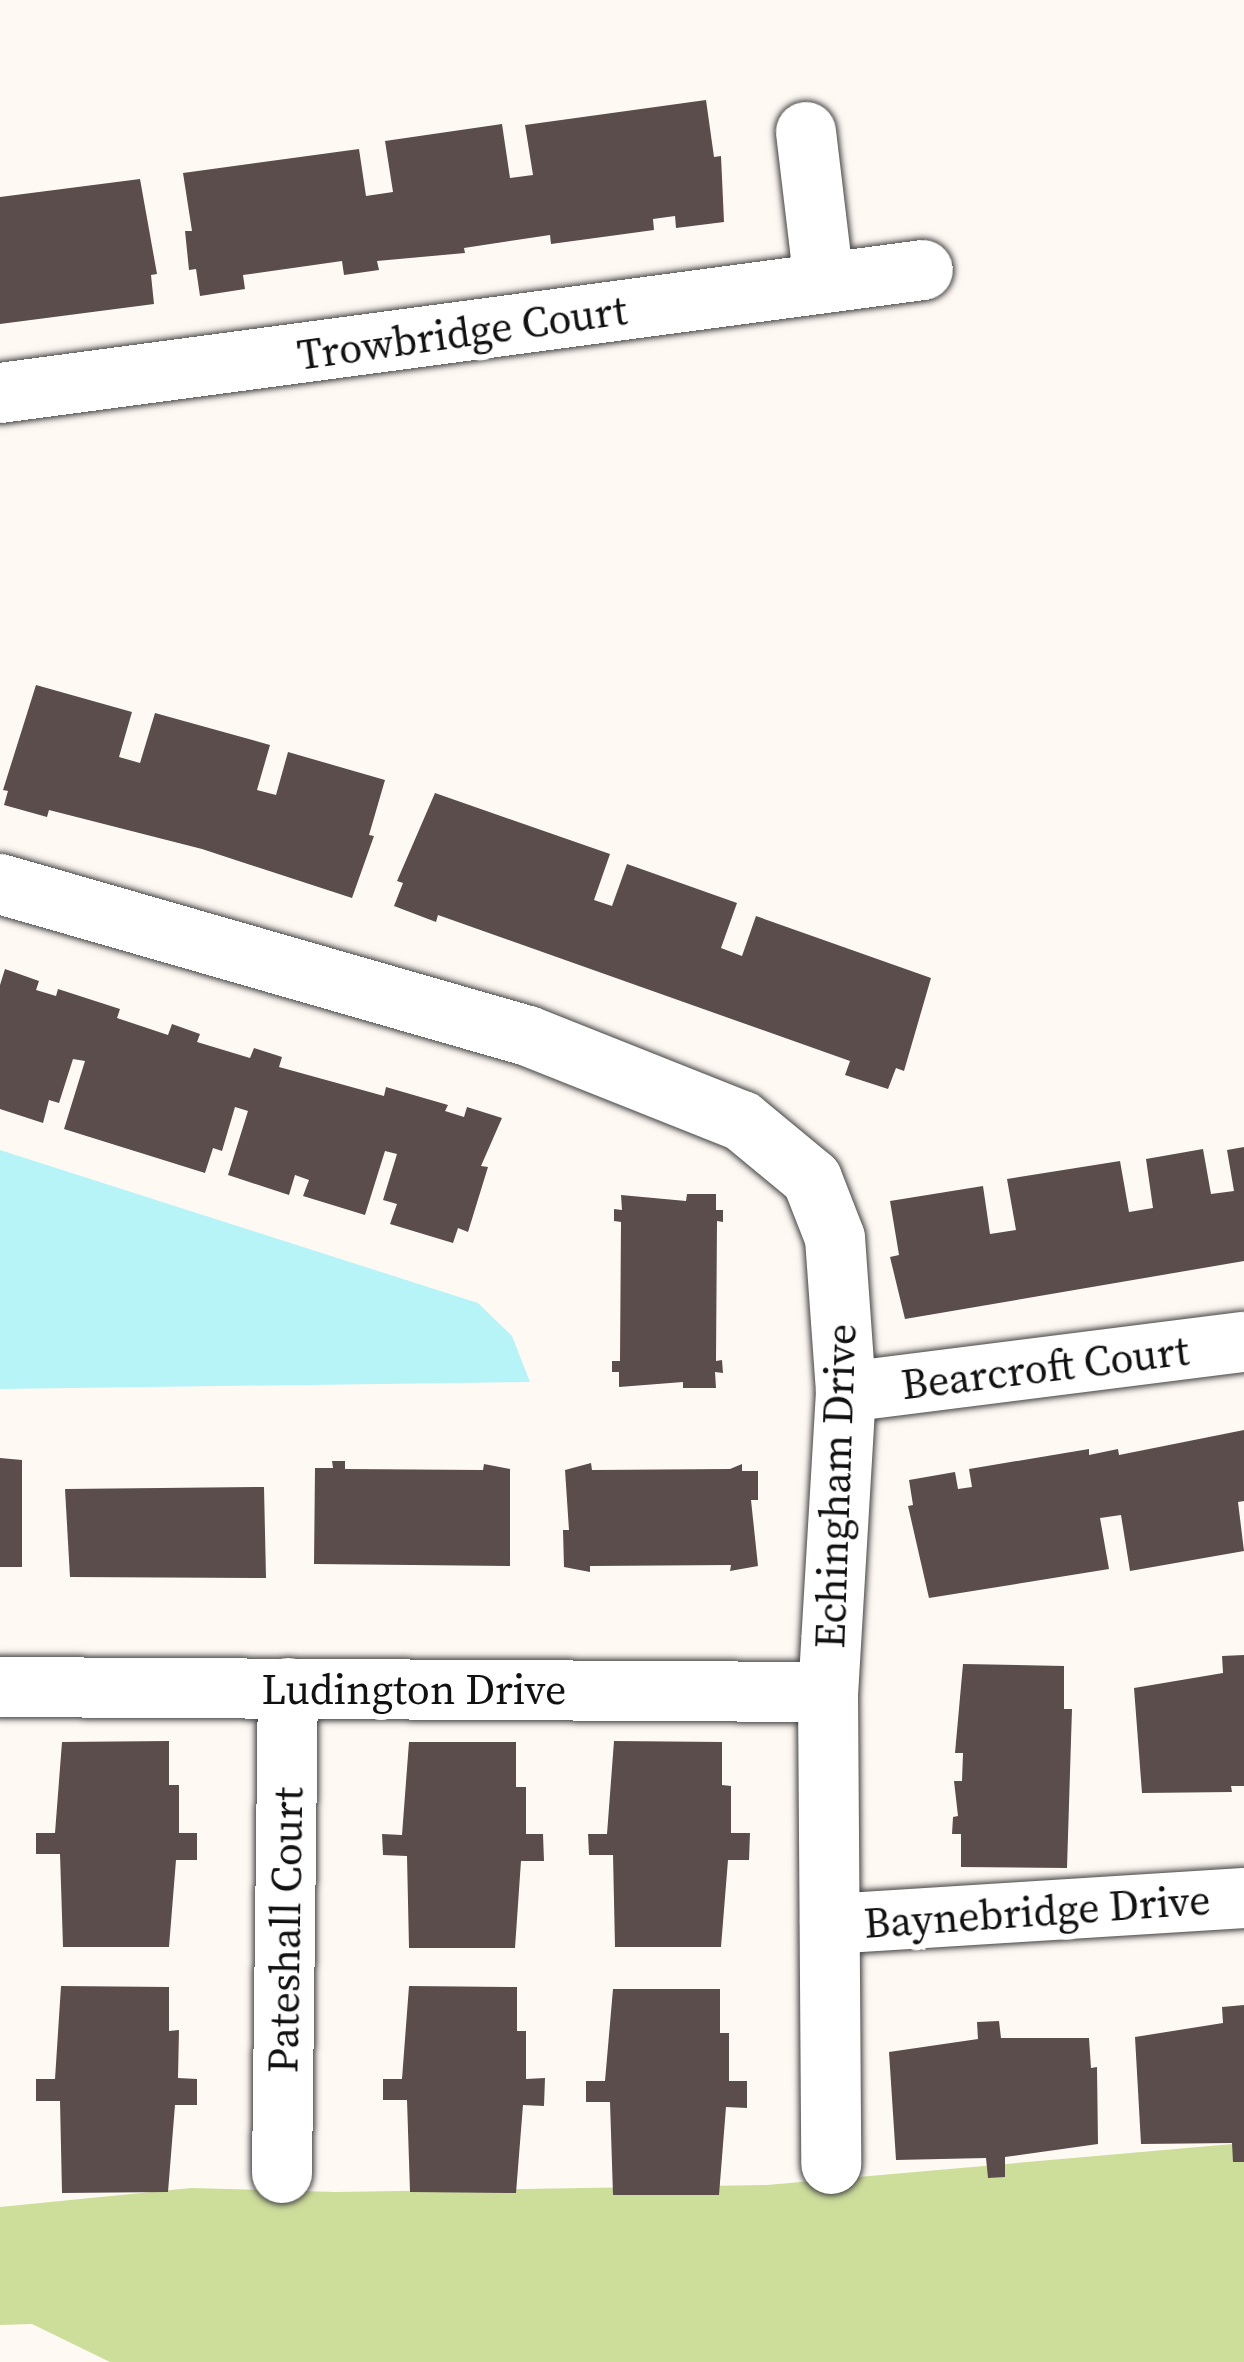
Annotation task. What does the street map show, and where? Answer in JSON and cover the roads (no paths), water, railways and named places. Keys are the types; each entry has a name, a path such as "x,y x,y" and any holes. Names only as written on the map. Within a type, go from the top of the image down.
{"street":[{"path":"806,132 824,283"},
{"name":"Trowbridge Court","path":"0,393 923,270"},
{"name":"Echingham Drive","path":"0,884 528,1036 742,1121 812,1179 835,1238 846,1392 828,1692 832,2164"},
{"name":"Bearcroft Court","path":"846,1392 1244,1342"},
{"name":"Ludington Drive","path":"0,1687 828,1692"},
{"name":"Pateshall Court","path":"282,2173 288,1688"},
{"name":"Baynebridge Drive","path":"830,1924 1244,1898"}],"water":[{"path":"0,1150 478,1303 512,1336 530,1382 0,1389"}]}
